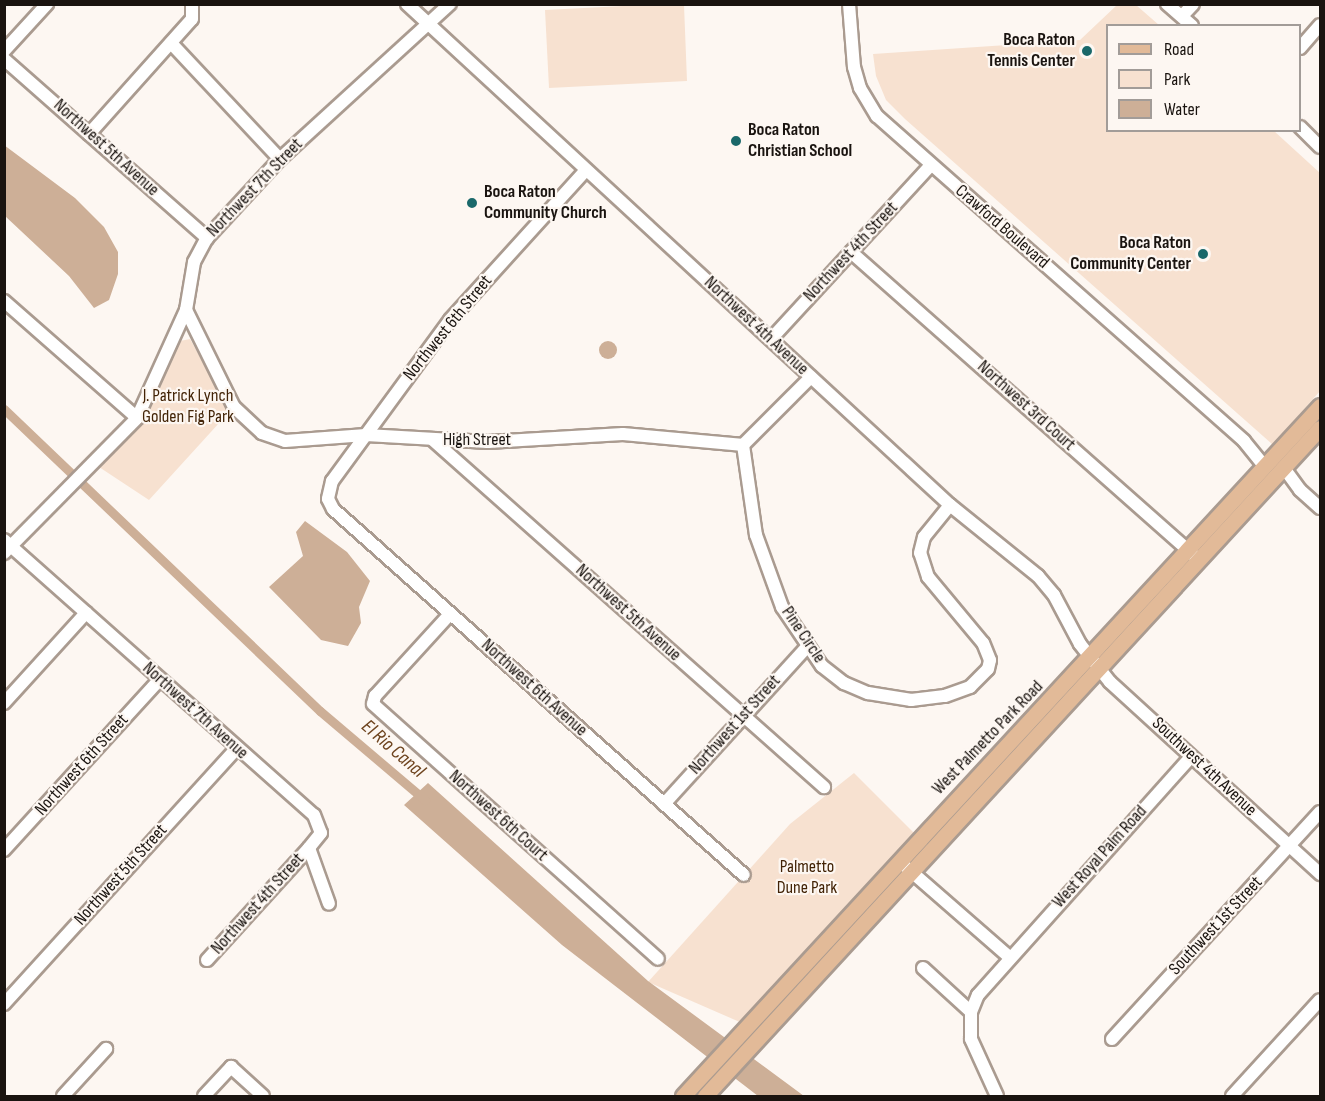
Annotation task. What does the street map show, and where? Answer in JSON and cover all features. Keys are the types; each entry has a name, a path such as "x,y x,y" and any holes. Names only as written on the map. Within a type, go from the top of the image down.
{"main road":[{"name":"West Palmetto Park Road","path":"683,1096 749,1024 1095,664 1194,556 1265,467 1320,406"},
{"name":"West Palmetto Park Road","path":"1194,556 1254,501 1320,428"},
{"path":"1284,468 1291,439"},
{"path":"1254,501 1265,467"},
{"name":"West Palmetto Park Road","path":"707,1095 904,865"}],"street":[{"path":"4,51 47,4"},
{"path":"89,134 192,19 192,4"},
{"name":"Northwest 4th Avenue","path":"407,4 950,505 1044,581 1095,664"},
{"name":"Northwest 7th Street","path":"7,546 137,418 186,310 194,262 207,238 280,159 426,22 450,4"},
{"name":"Crawford Boulevard","path":"849,4 854,67 868,106 930,165 1244,441 1265,467"},
{"path":"1167,4 1190,24"},
{"path":"1182,16 1193,4"},
{"path":"1301,46 1320,25"},
{"path":"171,43 280,159"},
{"name":"Northwest 5th Avenue","path":"4,59 207,238"},
{"path":"1301,129 1320,147"},
{"name":"Northwest 4th Street","path":"771,339 930,165"},
{"name":"Northwest 6th Street","path":"328,499 332,482 460,308 586,170"},
{"name":"Northwest 3rd Court","path":"851,252 1194,556"},
{"path":"4,301 137,418"},
{"name":"High Street","path":"186,310 223,391 249,424 269,437 285,441 366,435 488,442 623,434 743,445"},
{"path":"743,445 811,377"},
{"name":"Northwest 5th Avenue","path":"433,440 824,787"},
{"name":"Pine Circle","path":"743,445 762,555 782,607 807,646 836,678 885,697 911,700 945,696 970,687 983,676 990,660 988,651 928,578 920,554 924,537 950,505"},
{"path":"1284,468 1300,490 1320,508"},
{"name":"Northwest 6th Avenue","path":"328,499 333,509 744,875"},
{"name":"Northwest 7th Avenue","path":"7,546 314,815 321,833 309,848"},
{"path":"4,703 86,613"},
{"name":"Northwest 6th Court","path":"450,614 375,696 373,704 658,959"},
{"name":"Northwest 1st Street","path":"664,804 807,646"},
{"name":"Southwest 4th Avenue","path":"1095,664 1191,757 1320,874"},
{"name":"Northwest 6th Street","path":"4,850 160,679"},
{"name":"Northwest 5th Street","path":"4,1004 237,748"},
{"name":"West Royal Palm Road","path":"971,1012 982,987 1191,757"},
{"name":"Southwest 1st Street","path":"1112,1039 1320,812"},
{"path":"309,848 329,904"},
{"name":"Northwest 4th Street","path":"207,960 309,848"},
{"path":"904,865 1009,957"},
{"path":"923,968 971,1012 972,1047 997,1096"},
{"path":"1232,1096 1320,1000"},
{"path":"63,1096 106,1049"},
{"path":"204,1096 231,1067 263,1096"}],"green space":[{"path":"684,5 687,81 549,88 545,10"},
{"path":"1117,5 1136,5 1158,24 1106,24 1106,132 1275,132 1320,173 1320,391 1273,445 905,119 886,100 876,76 873,54 1080,40"},
{"name":"J. Patrick Lynch Golden Fig Park","path":"190,339 230,411 149,500 99,467 143,415 180,341"},
{"name":"Palmetto Dune Park","path":"854,773 915,834 742,1023 648,982 790,824"}],"water":[{"path":"4,145 75,198 104,227 118,252 118,274 109,300 94,308 69,276 5,216"},
{"path":"608,341 614,344 617,350 614,356 608,359 602,356 599,350 602,344"},
{"path":"305,521 347,552 370,581 359,607 361,623 348,646 321,640 269,587 303,556 296,532"},
{"path":"428,783 648,981 804,1096 758,1096 562,945 404,805"}],"waterway":[{"name":"El Rio Canal","path":"4,409 320,711 425,800"}],"place":[{"name":"Boca Raton Tennis Center","path":"1087,51"},
{"name":"Boca Raton Christian School","path":"736,141"},
{"name":"Boca Raton Community Church","path":"472,203"},
{"name":"Boca Raton Community Center","path":"1203,254"}]}
